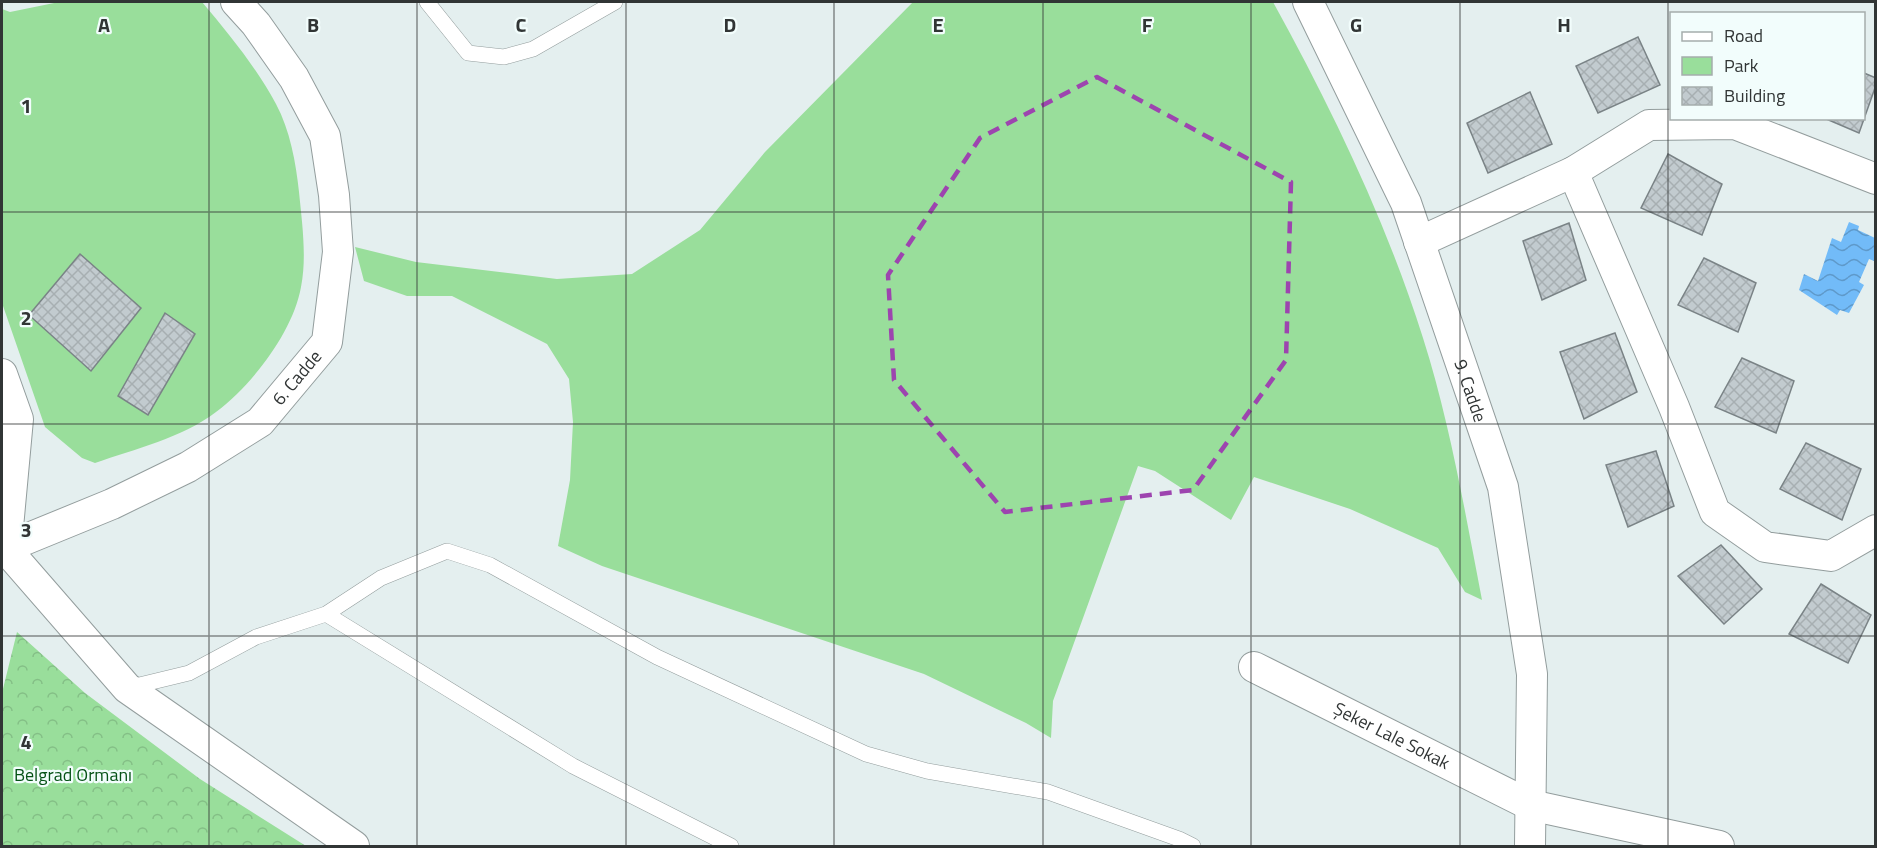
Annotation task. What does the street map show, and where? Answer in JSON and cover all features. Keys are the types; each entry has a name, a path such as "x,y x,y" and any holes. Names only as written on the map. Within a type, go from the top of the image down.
{"street":[{"name":"6. Cadde","path":"4,549 112,504 188,467 260,422 327,342 338,252 334,195 324,136 294,78 256,24 236,2"},
{"name":"9. Cadde","path":"1308,2 1406,203 1503,487 1532,674 1530,846"},
{"path":"1419,242 1573,172 1649,125 1735,124 1875,179"},
{"path":"1573,172 1674,407 1715,512 1765,547 1831,556 1875,530"},
{"path":"2,374 18,419 4,549 126,688 354,846"},
{"name":"Şeker Lale Sokak","path":"1254,667 1530,805 1719,846"}],"lane":[{"path":"427,2 468,53 504,57 533,49 615,2"},
{"path":"126,688 189,673 256,637 326,614 381,578 447,551 490,565 657,657 866,754 927,771 1048,792 1193,846"},
{"path":"326,614 573,766 731,846"}],"highlighted area":[{"path":"1097,77 1291,182 1286,360 1193,490 1005,512 894,380 888,275 980,138"}],"green space":[{"path":"59,2 202,2 251,64 281,114 294,158 303,227 303,276 297,304 280,339 257,372 230,401 203,421 158,442 95,463 82,458 45,427 2,303 2,9 10,12"},
{"path":"913,2 1273,2 1337,124 1375,208 1408,294 1441,402 1482,600 1465,592 1438,548 1350,509 1254,477 1231,520 1155,471 1138,466 1053,701 1051,738 1026,723 924,674 602,566 558,546 570,480 573,422 569,379 547,344 452,296 407,296 364,281 355,247 416,262 557,279 632,274 700,230 765,152"},
{"name":"Belgrad Ormanı","path":"17,632 85,693 200,779 306,846 2,846 2,693"}],"water":[{"path":"1849,222 1859,226 1858,230 1875,238 1875,258 1874,261 1869,259 1859,282 1864,285 1849,313 1840,310 1837,315 1799,290 1804,274 1818,281 1832,238 1841,242"}],"building":[{"path":"1638,37 1660,85 1598,113 1576,66"},
{"path":"1865,73 1876,78 1876,85 1865,116"},
{"path":"1530,92 1552,144 1488,173 1467,123"},
{"path":"1829,120 1864,120 1859,133"},
{"path":"1668,154 1722,184 1702,235 1641,208"},
{"path":"1569,223 1586,280 1542,300 1523,241"},
{"path":"80,254 141,308 91,371 29,315"},
{"path":"1704,258 1756,283 1738,332 1678,305"},
{"path":"165,313 195,334 148,415 118,396"},
{"path":"1615,333 1637,392 1584,419 1560,352"},
{"path":"1742,358 1794,381 1776,433 1715,407"},
{"path":"1806,443 1861,469 1842,520 1780,489"},
{"path":"1656,451 1674,506 1628,527 1606,465"},
{"path":"1721,545 1762,589 1724,624 1678,576"},
{"path":"1821,584 1871,615 1848,663 1789,634"}]}
